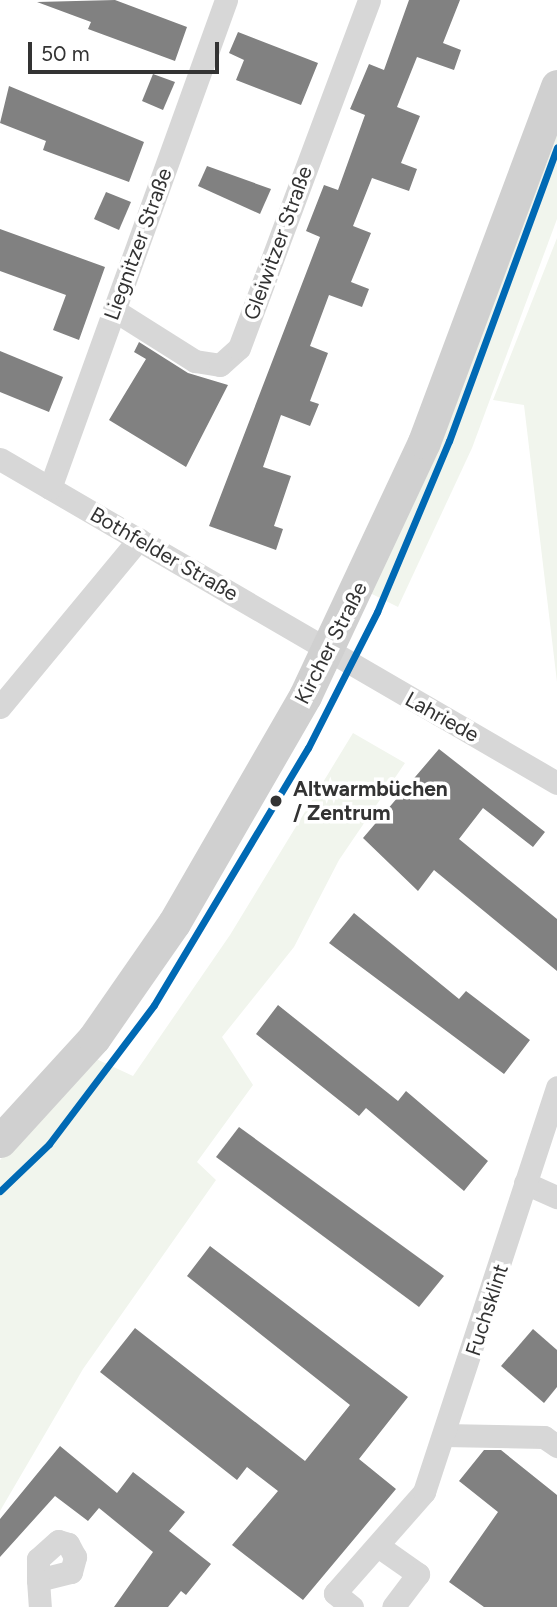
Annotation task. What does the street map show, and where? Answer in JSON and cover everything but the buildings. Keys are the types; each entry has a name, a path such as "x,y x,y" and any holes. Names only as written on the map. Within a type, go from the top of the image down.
{"main road":[{"name":"Kircher Straße","path":"0,1141 94,1038 174,923 328,649 424,442 557,86"}],"street":[{"name":"Liegnitzer Straße","path":"50,488 226,0"},
{"name":"Gleiwitzer Straße","path":"114,310 195,361 220,365 239,348 369,0"},
{"name":"Bothfelder Straße","path":"0,459 328,649"},
{"path":"0,707 139,539"},
{"name":"Lahriede","path":"328,649 557,783"},
{"name":"Fuchsklint","path":"352,1607 335,1593 424,1492 557,1087"},
{"path":"525,1183 557,1197"},
{"path":"444,1435 544,1437 557,1446"},
{"path":"378,1546 418,1574 393,1607"},
{"path":"38,1580 40,1607"}],"shaded area":[{"path":"557,129 557,219 472,448 398,607 370,593"},
{"path":"557,238 557,682 524,405 493,400"},
{"path":"353,733 405,763 339,860 294,947 222,1037 253,1085 197,1162 216,1180 83,1369 0,1511 0,1160 92,1057 133,1076 230,935"}],"transit line":[{"path":"0,1191 49,1144 154,1005 308,748 377,612 449,441 557,147"}],"place":[{"name":"Altwarmbüchen / Zentrum","path":"276,801"}]}
